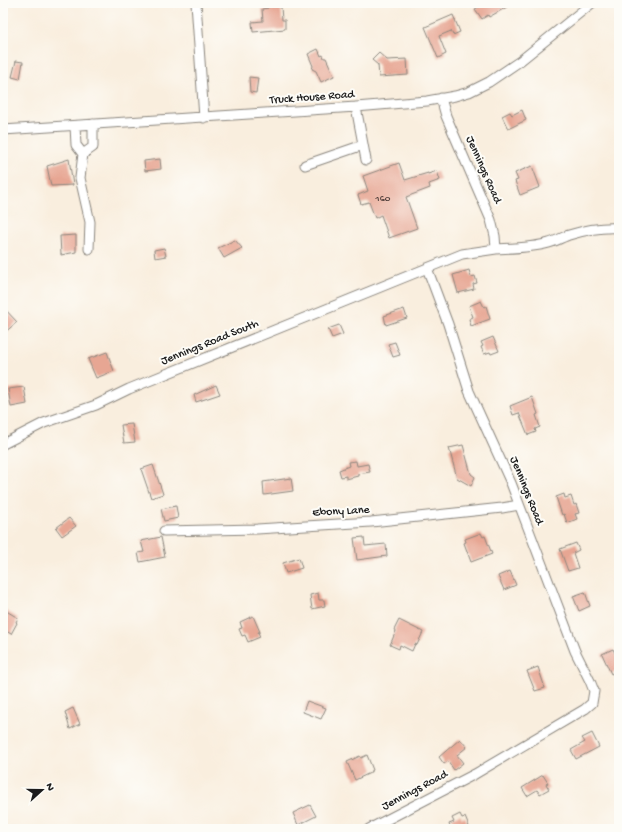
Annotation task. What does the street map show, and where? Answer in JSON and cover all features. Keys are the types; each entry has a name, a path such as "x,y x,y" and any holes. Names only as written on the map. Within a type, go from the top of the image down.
{"street":[{"path":"196,3 204,118"},
{"name":"Truck House Road","path":"3,130 204,118 291,110 356,107 455,96 469,92 489,82 520,61 592,3"},
{"name":"Jennings Road","path":"441,98 446,116 492,220 496,249"},
{"path":"356,107 366,160"},
{"path":"89,249 90,222 80,178 84,154 93,147 93,124"},
{"path":"75,126 76,145 84,154"},
{"path":"305,165 363,145"},
{"path":"427,268 462,254 531,246 549,243 571,234 585,231 619,228"},
{"name":"Jennings Road","path":"369,829 475,774 585,708 592,703 594,691 575,651 519,505 469,391 448,324 427,268"},
{"name":"Jennings Road South","path":"3,444 44,423 96,405 128,389 427,268"},
{"name":"Ebony Lane","path":"164,530 257,529 371,522 519,505"}],"building":[{"path":"268,3 278,3 279,7 281,7 282,20 285,20 285,29 253,32 252,22 263,21 262,9 268,8"},
{"path":"486,3 514,3 489,17 488,15 482,19 475,9"},
{"path":"453,15 460,32 453,35 451,31 439,36 446,54 438,58 425,27"},
{"path":"318,49 321,56 323,55 324,58 326,58 334,76 321,82 316,71 312,69 313,66 308,54"},
{"path":"379,53 387,60 407,59 408,75 379,77 378,65 372,60"},
{"path":"16,61 23,62 20,79 12,77"},
{"path":"249,77 258,78 256,93 250,92"},
{"path":"522,110 526,120 508,129 502,116 510,112 512,115"},
{"path":"69,159 73,185 51,186 47,166"},
{"path":"160,159 161,169 145,171 144,161"},
{"path":"399,163 405,180 437,171 440,180 429,184 430,188 406,197 417,228 389,238 381,215 375,218 369,202 361,204 358,195 368,191 363,176"},
{"path":"532,166 540,187 520,195 515,181 518,180 515,173"},
{"path":"76,235 76,252 61,255 60,236"},
{"path":"235,240 242,248 224,258 218,248"},
{"path":"164,248 166,256 155,258 154,250"},
{"path":"469,270 471,277 475,276 477,283 473,284 474,289 458,293 453,275"},
{"path":"481,301 484,307 486,306 490,319 471,326 469,319 473,317 469,306"},
{"path":"3,307 17,322 3,334"},
{"path":"404,309 407,318 386,325 384,316"},
{"path":"339,325 343,334 332,338 328,329"},
{"path":"493,337 499,351 491,354 490,352 484,354 481,347 483,346 481,342"},
{"path":"395,342 400,355 393,357 388,344"},
{"path":"107,352 114,371 96,378 88,359"},
{"path":"216,385 220,394 196,402 194,395"},
{"path":"24,387 27,404 11,407 8,389"},
{"path":"532,397 538,414 536,415 540,427 535,429 536,432 528,435 519,413 513,415 510,406"},
{"path":"132,424 135,442 124,443 121,425"},
{"path":"463,445 471,474 475,477 471,486 457,478 449,448"},
{"path":"356,461 357,466 368,464 370,472 358,474 358,476 346,479 346,476 341,477 339,470 349,466 348,462"},
{"path":"153,465 163,494 151,498 141,469"},
{"path":"291,478 293,491 264,495 263,482"},
{"path":"564,494 565,498 571,496 579,513 575,514 577,519 567,523 564,514 562,515 556,497"},
{"path":"176,506 178,518 164,521 161,509"},
{"path":"69,518 76,526 62,536 56,528"},
{"path":"481,533 483,537 485,536 492,554 471,562 464,543 466,542 465,539"},
{"path":"161,537 165,557 140,562 138,553 144,552 141,541"},
{"path":"364,537 365,546 386,544 387,556 357,560 354,538"},
{"path":"576,543 579,550 573,553 578,568 568,571 560,549"},
{"path":"299,558 302,568 286,573 283,563"},
{"path":"510,571 516,585 504,590 498,576"},
{"path":"585,592 590,606 579,611 573,596"},
{"path":"318,593 319,600 324,600 325,606 312,609 310,595"},
{"path":"3,609 18,618 11,634 3,629"},
{"path":"253,616 260,632 258,632 260,637 248,642 245,635 242,636 239,629 242,628 240,622"},
{"path":"399,620 423,632 417,645 415,644 412,651 400,645 399,649 390,645 396,631 394,630"},
{"path":"613,649 619,661 619,670 611,674 602,654"},
{"path":"538,667 545,688 535,691 527,671"},
{"path":"307,701 326,708 321,719 303,712"},
{"path":"73,708 80,724 70,729 65,712"},
{"path":"592,733 599,747 576,759 571,750 585,742 582,738"},
{"path":"460,739 467,747 457,755 463,763 454,770 448,761 444,764 439,757"},
{"path":"367,755 373,770 355,780 347,762 360,756 361,758"},
{"path":"543,775 548,783 546,784 549,789 540,794 537,790 527,796 522,788"},
{"path":"310,805 316,816 298,825 293,813"},
{"path":"460,814 462,818 465,817 470,829 451,829 449,824 454,822 452,818"}]}
